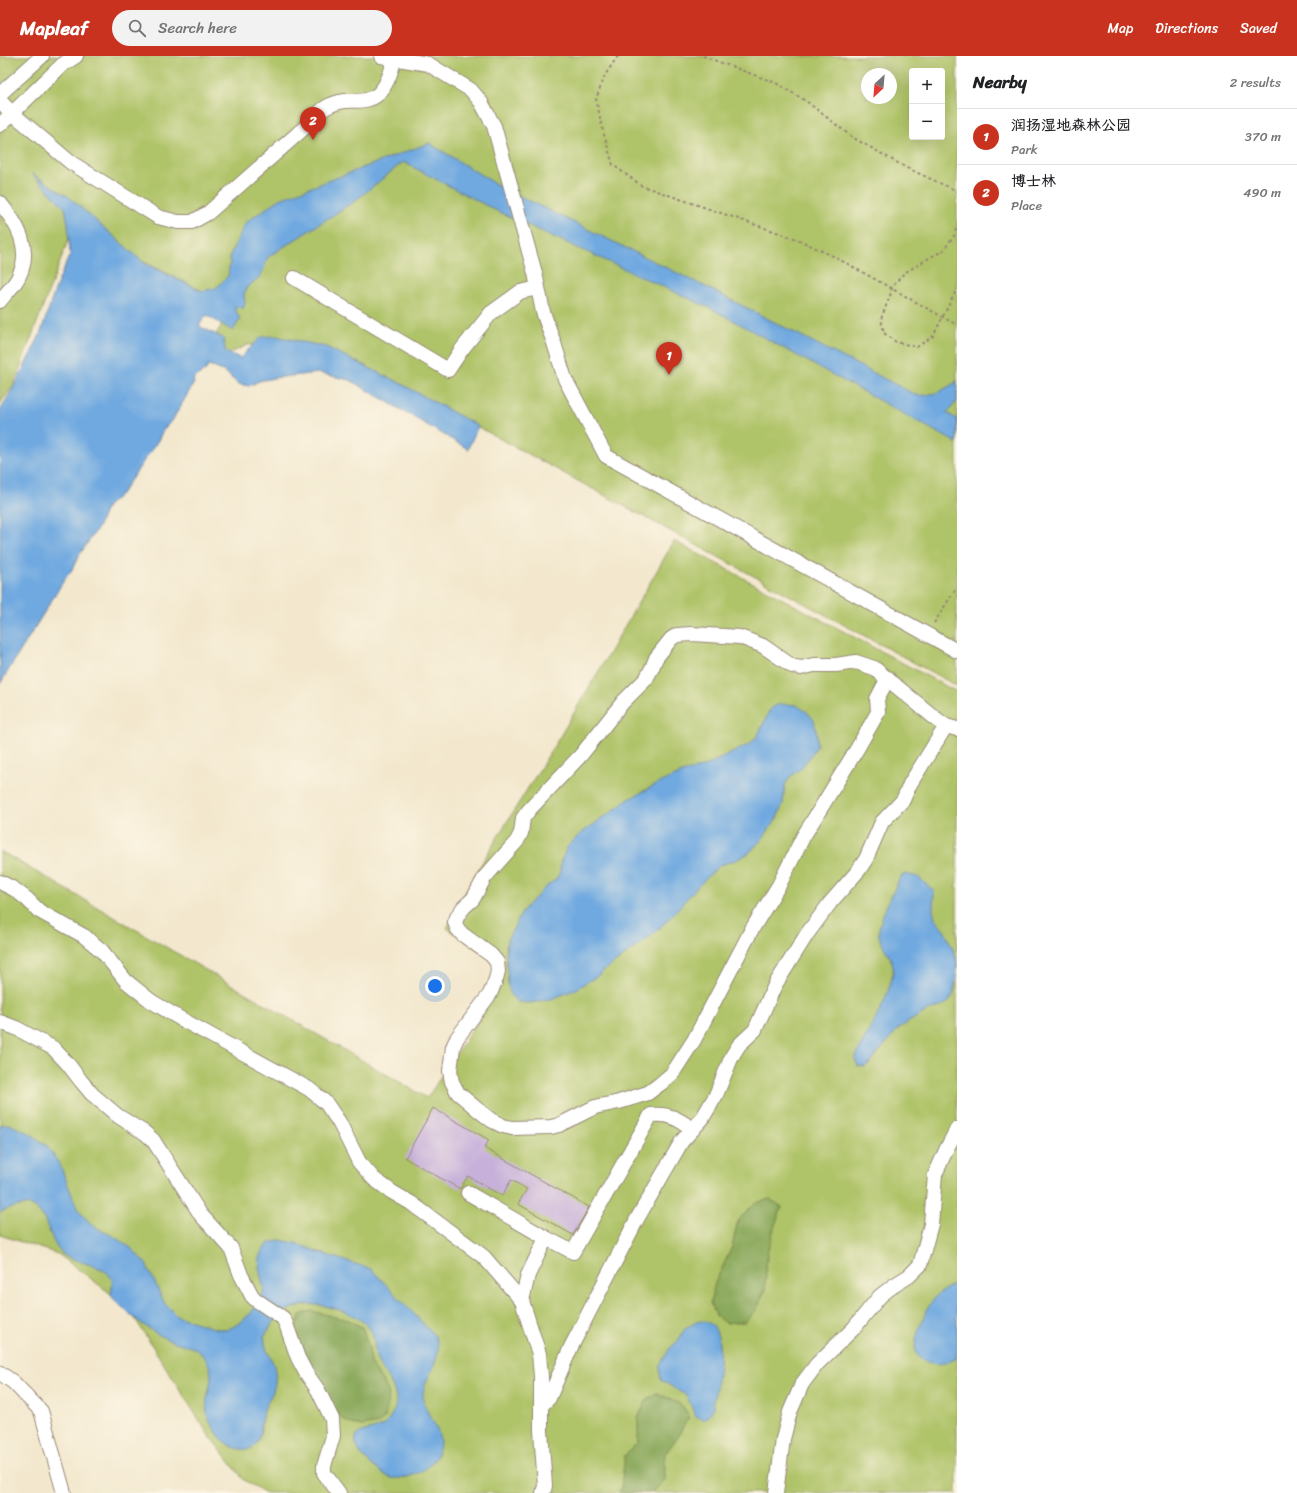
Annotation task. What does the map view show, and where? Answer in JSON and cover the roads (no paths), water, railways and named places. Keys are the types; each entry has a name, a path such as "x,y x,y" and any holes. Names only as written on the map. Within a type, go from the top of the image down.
{"street":[{"path":"0,94 42,56"},
{"path":"0,125 62,65 76,56"},
{"path":"0,101 70,162 136,204 158,217 178,222 192,222 208,213 312,121 319,111 331,104 370,99 378,94 388,78 390,56 428,60 471,90 481,102 494,126 538,288 543,312 565,379 606,456 957,651"},
{"path":"0,203 10,214 20,230 24,245 24,264 19,277 0,301"},
{"path":"294,278 448,370 462,349 491,313 520,292 538,288"},
{"path":"541,1406 549,1398 572,1347 637,1219 682,1141 702,1118 716,1095 732,1056 739,1045 755,1030 775,986 807,934 830,903 862,865 882,822 903,800 913,778 951,727 935,718 888,678 874,668 856,662 836,665 814,665 801,668 792,666 763,646 740,637 692,634 677,635 671,639 656,658 646,679 623,702 581,755 529,810 523,818 521,833 517,841 486,877 473,899 458,915 456,922 457,928 462,934 491,955 497,962 498,971 490,994 481,1008 457,1038 453,1047 450,1071 452,1082 458,1093 491,1120 503,1126 512,1128 551,1128 595,1107 619,1102 648,1093 672,1074 694,1040 752,929 779,885 803,837 878,712 877,699 888,678"},
{"path":"0,882 14,889 39,911 84,936 102,950 126,981 151,1001 309,1089 326,1103 339,1122 359,1162 374,1179 411,1203 484,1256 522,1300 539,1354 541,1431 545,1486 543,1493"},
{"path":"0,1022 22,1031 52,1048 68,1064 80,1081 92,1094 118,1116 145,1133 153,1140 201,1215 231,1248 241,1275 252,1296 282,1318 290,1334 298,1358 325,1403 332,1419 333,1436 324,1466 324,1473 339,1493"},
{"path":"641,1096 651,1115"},
{"path":"651,1115 668,1115 693,1129"},
{"path":"468,1193 573,1252 651,1115"},
{"path":"776,1493 783,1439 790,1412 802,1384 817,1364 854,1328 880,1296 909,1276 920,1265 931,1224 935,1175 957,1129"},
{"path":"522,1300 528,1275 546,1238"},
{"path":"0,1373 13,1382 41,1411 64,1493"}],"water":[{"path":"429,143 499,186 706,287 918,396 937,393 955,383 957,380 957,401 947,413 957,419 957,443 712,309 499,212 403,162 355,201 268,257 261,276 247,287 244,295 244,308 234,307 240,319 233,331 206,315 199,326 223,338 226,352 240,358 261,337 276,336 326,347 398,382 478,426 468,449 350,380 318,373 274,378 259,381 249,386 238,384 225,372 208,365 206,370 193,379 194,383 173,419 164,429 157,442 121,494 107,506 98,528 80,554 70,573 66,577 0,684 0,411 40,335 56,287 70,254 68,224 65,208 31,173 69,197 144,263 202,291 216,288 228,276 231,253 246,222 280,199"},
{"path":"779,704 796,705 807,712 814,720 817,734 817,746 800,769 791,776 785,785 783,804 777,818 763,838 749,853 736,860 720,865 697,887 666,922 647,939 597,976 574,990 551,999 529,1003 518,1002 511,996 508,985 506,952 507,940 524,909 556,879 560,872 561,861 567,847 579,835 629,799 661,782 687,771 701,768 750,744 758,735 770,709"},
{"path":"906,874 918,877 934,891 933,910 935,918 944,930 957,962 953,995 949,1002 925,1012 899,1028 869,1064 864,1067 858,1066 855,1059 887,995 893,972 892,962 879,936 880,923 901,876"},
{"path":"9,1124 31,1134 47,1146 60,1165 78,1210 93,1226 113,1236 131,1248 146,1264 165,1304 177,1316 213,1328 227,1330 240,1323 251,1313 264,1290 259,1268 263,1250 269,1243 280,1240 295,1243 371,1269 436,1337 438,1346 436,1361 423,1392 426,1409 440,1437 439,1451 430,1465 424,1470 408,1477 392,1478 375,1468 361,1454 355,1439 357,1435 379,1427 387,1422 396,1406 395,1392 378,1362 372,1333 368,1327 353,1315 343,1311 313,1305 305,1305 290,1309 280,1315 264,1336 266,1348 273,1362 275,1383 273,1392 261,1420 260,1436 257,1443 250,1448 241,1449 228,1445 213,1427 207,1413 206,1405 211,1374 209,1366 201,1353 191,1347 171,1341 158,1334 129,1314 111,1296 112,1280 109,1275 98,1268 64,1255 58,1249 42,1215 37,1209 29,1206 20,1206 10,1208 0,1213 0,1125"},
{"path":"957,1283 957,1358 947,1363 939,1364 925,1361 918,1355 915,1347 915,1342 921,1323 934,1298 943,1290"},
{"path":"700,1321 712,1325 719,1341 718,1377 713,1408 709,1416 702,1420 695,1415 687,1396 661,1380 660,1374 660,1365 670,1348 678,1341 684,1330"}],"place":[{"name":"博士林","path":"313,140"},
{"name":"润扬湿地森林公园","path":"669,375"}]}
